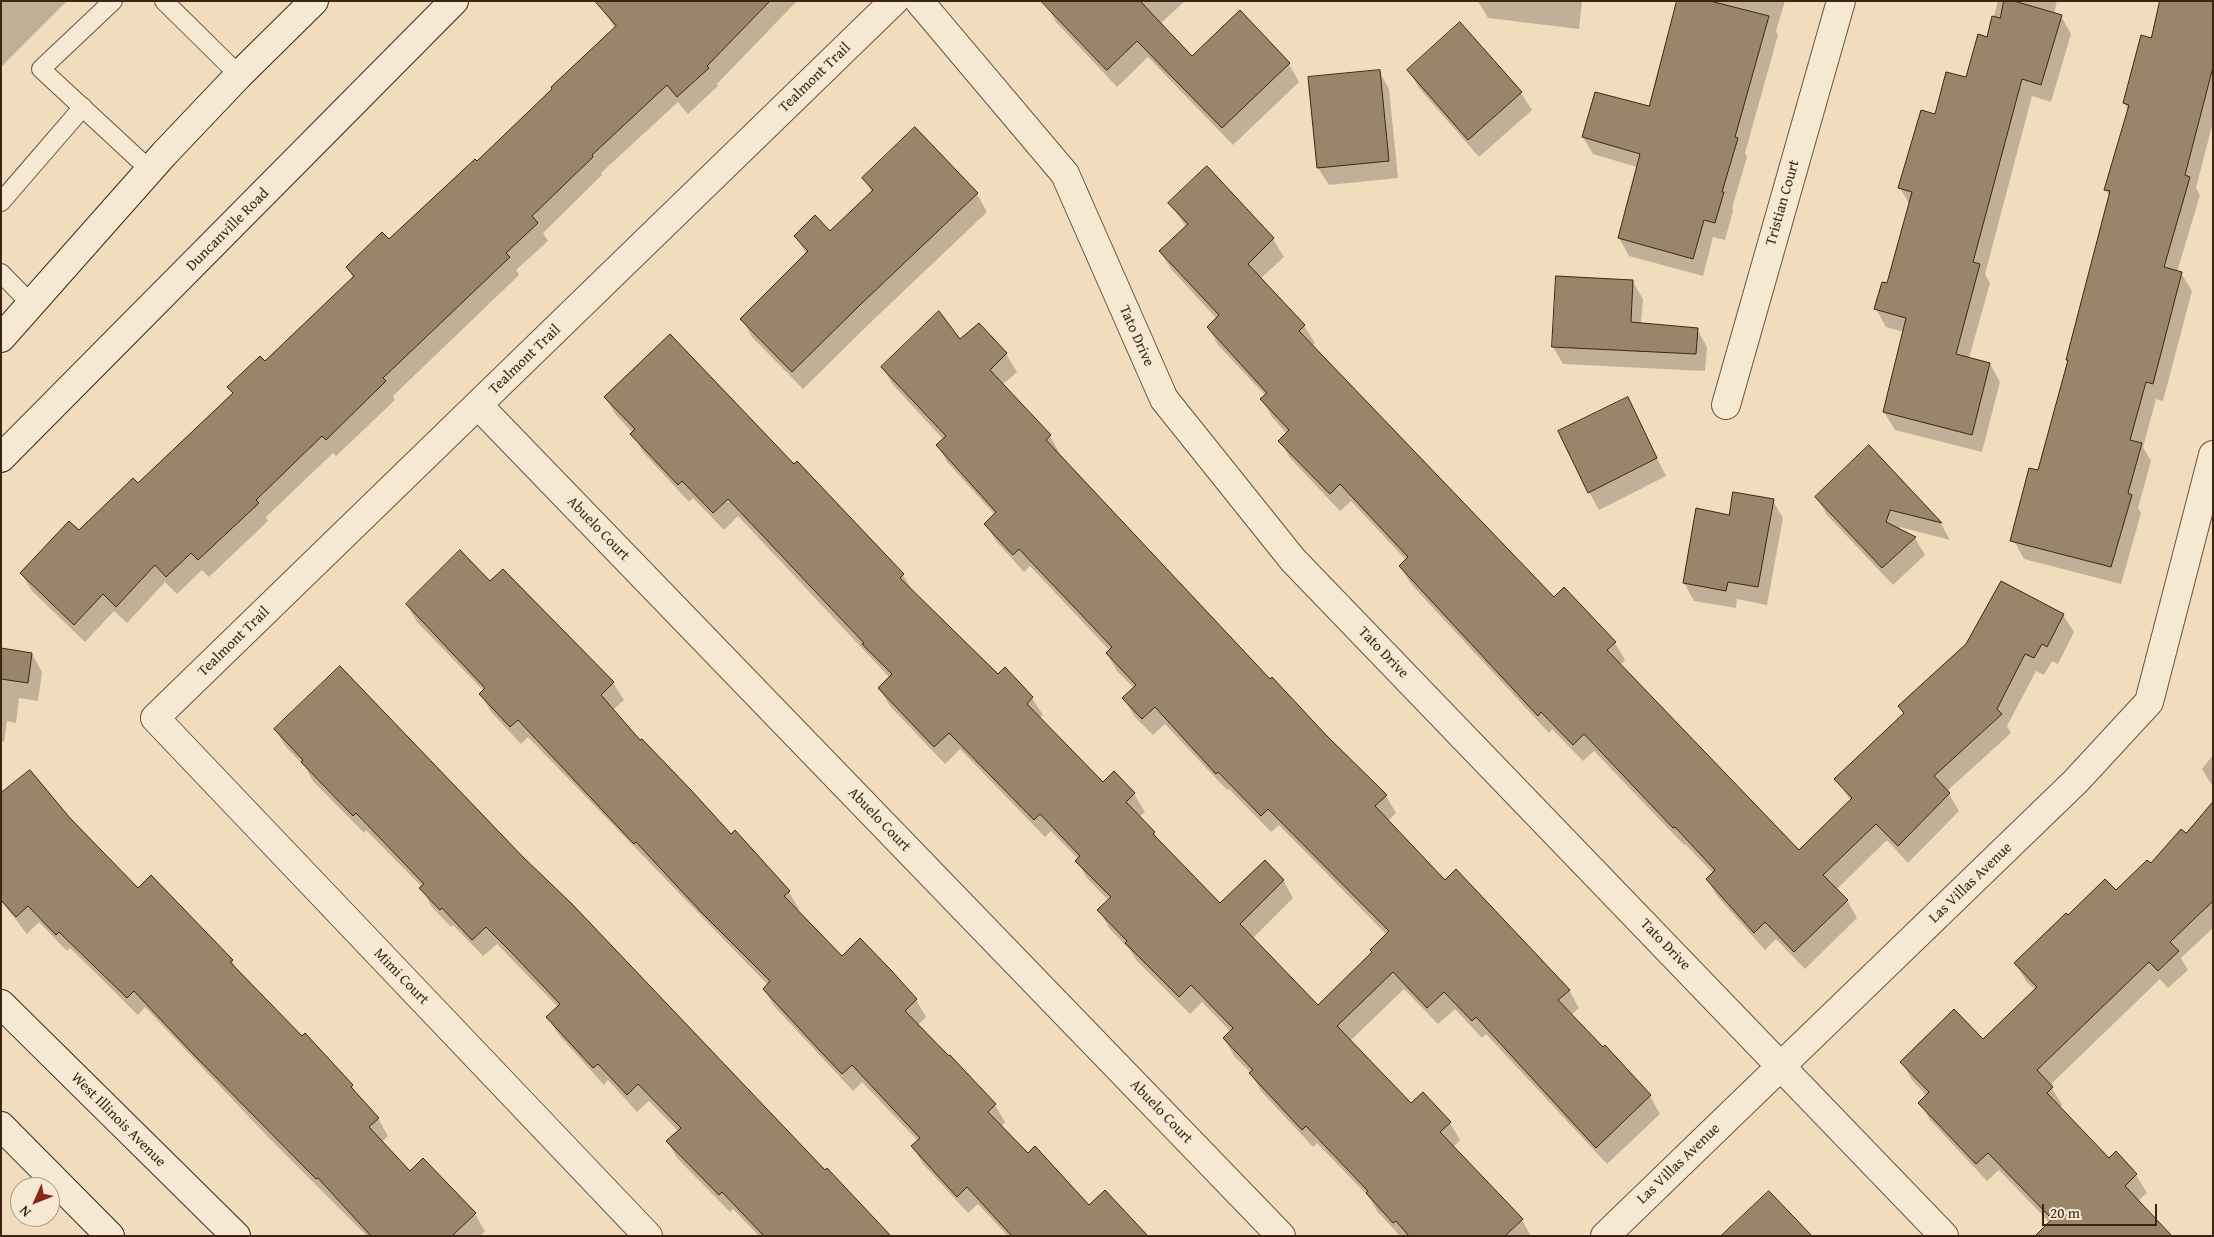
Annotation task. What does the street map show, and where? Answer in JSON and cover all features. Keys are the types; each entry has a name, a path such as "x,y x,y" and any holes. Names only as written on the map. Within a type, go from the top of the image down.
{"street":[{"path":"1,338 150,170 239,75 314,1"},
{"name":"Duncanville Road","path":"1,458 454,1"},
{"name":"Tealmont Trail","path":"155,718 894,1"},
{"name":"Tato Drive","path":"919,1 1065,174 1164,399 1287,552 1944,1236"},
{"name":"Tristian Court","path":"1726,406 1841,1"},
{"name":"Abuelo Court","path":"478,405 1281,1236"},
{"name":"Las Villas Avenue","path":"1605,1236 2076,781 2148,702 2213,455"},
{"name":"Mimi Court","path":"155,718 648,1236"},
{"name":"West Illinois Avenue","path":"1,1004 236,1236"},
{"path":"1,1126 110,1236"}],"lane":[{"path":"113,1 41,69 150,170"},
{"path":"164,1 239,75"},
{"path":"1,202 83,107"},
{"path":"1,273 31,304"}],"building":[{"path":"595,1 770,1 707,66 709,68 677,97 667,85 592,155 593,157 532,216 538,223 506,253 510,257 383,378 386,381 326,440 322,436 256,500 259,503 198,560 191,553 166,577 155,565 116,607 103,594 74,625 20,573 69,521 79,530 133,478 138,483 233,393 227,387 260,356 265,361 354,276 346,267 382,232 389,239 475,159 477,161 552,89 551,87 616,26"},
{"path":"1041,1 1140,1 1192,56 1240,10 1290,63 1222,128 1137,41 1107,70"},
{"path":"1677,1 1710,1 1769,16 1735,137 1738,138 1715,223 1704,220 1693,259 1618,238 1640,154 1582,137 1595,92 1649,106"},
{"path":"2004,1 2014,1 2062,15 2041,85 2022,79 1973,262 1980,264 1956,354 1990,363 1972,435 1883,412 1906,318 1874,309 1882,282 1887,283 1912,192 1898,188 1921,110 1935,114 1946,72 1966,77 1978,34 1987,37 1992,16 2000,18"},
{"path":"2160,1 2213,1 2213,67 2185,175 2190,177 2164,267 2182,272 2153,384 2146,382 2130,440 2142,443 2128,493 2132,495 2111,567 2010,541 2029,468 2038,470 2068,360 2066,360 2110,191 2104,190 2129,105 2123,103 2141,35 2151,38"},
{"path":"1460,22 1522,92 1468,140 1407,70"},
{"path":"1380,70 1389,161 1317,168 1308,77"},
{"path":"915,127 978,193 792,372 740,319 808,251 794,236 815,215 830,231 873,190 862,178"},
{"path":"1207,166 1274,238 1248,264 1305,325 1299,331 1554,597 1564,587 1616,642 1607,650 1799,850 1852,798 1834,779 1904,713 1898,706 1966,644 2001,581 2064,614 2047,647 2042,644 2034,658 2025,654 1997,709 2002,714 1934,776 1950,793 1898,846 1876,824 1823,875 1848,900 1794,952 1765,922 1754,933 1706,879 1715,870 1675,827 1673,828 1584,734 1573,745 1541,712 1538,716 1399,566 1408,557 1340,484 1330,494 1278,441 1289,430 1260,399 1267,393 1207,327 1219,315 1159,251 1188,224 1168,203"},
{"path":"1556,276 1633,280 1631,322 1698,328 1696,354 1552,347"},
{"path":"939,311 960,339 979,323 1007,353 990,370 1051,435 1046,440 1270,679 1272,677 1327,736 1387,795 1375,806 1445,880 1456,869 1570,990 1558,1000 1603,1047 1605,1045 1651,1095 1596,1148 1476,1017 1472,1021 1444,992 1427,1008 1393,972 1337,1026 1411,1103 1423,1092 1451,1122 1440,1132 1523,1219 1505,1236 1409,1236 1396,1221 1393,1223 1366,1193 1368,1191 1306,1126 1302,1130 1249,1073 1253,1070 1223,1038 1233,1028 1191,985 1179,997 1125,943 1127,941 1097,910 1111,897 1075,861 1080,856 1040,814 1034,820 949,733 934,747 878,688 892,674 862,644 864,643 728,499 713,513 682,481 678,485 630,434 635,429 604,397 670,334 794,464 797,461 904,574 900,578 998,674 1005,667 1033,697 1027,704 1103,782 1114,771 1135,793 1126,802 1155,832 1153,834 1220,903 1265,860 1284,880 1240,924 1318,1005 1372,952 1370,950 1389,931 1268,809 1261,816 1218,772 1216,774 1155,707 1142,719 1122,698 1136,685 1106,653 1112,647 1019,549 1013,555 984,524 996,512 936,445 946,436 881,367"},
{"path":"1628,397 1657,458 1588,493 1558,431"},
{"path":"1869,445 1942,523 1890,510 1886,522 1916,537 1882,568 1815,497"},
{"path":"1733,492 1774,499 1758,587 1728,582 1726,591 1683,583 1696,508 1729,515"},
{"path":"460,550 490,581 503,569 614,682 601,695 640,740 642,739 731,834 735,830 790,891 784,896 842,956 860,938 890,969 917,999 905,1011 996,1104 988,1112 1028,1153 1035,1146 1089,1205 1105,1190 1148,1236 1012,1236 967,1187 957,1197 911,1146 920,1138 852,1065 842,1074 763,989 770,981 702,913 636,842 634,844 518,720 510,727 479,694 485,688 406,604"},
{"path":"1,648 32,653 28,683 1,679"},
{"path":"340,666 523,857 572,904 825,1170 827,1168 891,1236 764,1236 722,1192 719,1195 666,1141 681,1128 638,1084 627,1095 598,1064 593,1068 546,1017 560,1004 511,952 486,927 472,940 442,908 440,910 419,888 424,884 356,813 353,816 301,762 303,760 274,729"},
{"path":"30,770 70,818 138,888 151,875 233,960 230,962 302,1036 305,1033 353,1085 351,1087 379,1118 369,1127 410,1171 423,1158 476,1213 452,1236 371,1236 318,1178 316,1179 134,991 127,998 59,932 56,935 28,906 16,917 1,900 1,793"},
{"path":"2213,802 2213,901 2170,942 2179,951 2158,971 2149,962 2037,1070 2053,1087 2047,1093 2109,1158 2116,1151 2137,1174 2125,1186 2172,1236 2035,1236 2052,1219 1988,1153 1976,1164 1918,1103 1929,1092 1900,1062 1954,1009 1983,1039 2037,987 2014,963 2105,879 2116,890 2147,860 2151,863 2181,829 2186,833"},
{"path":"1769,1191 1812,1236 1721,1236"}]}
